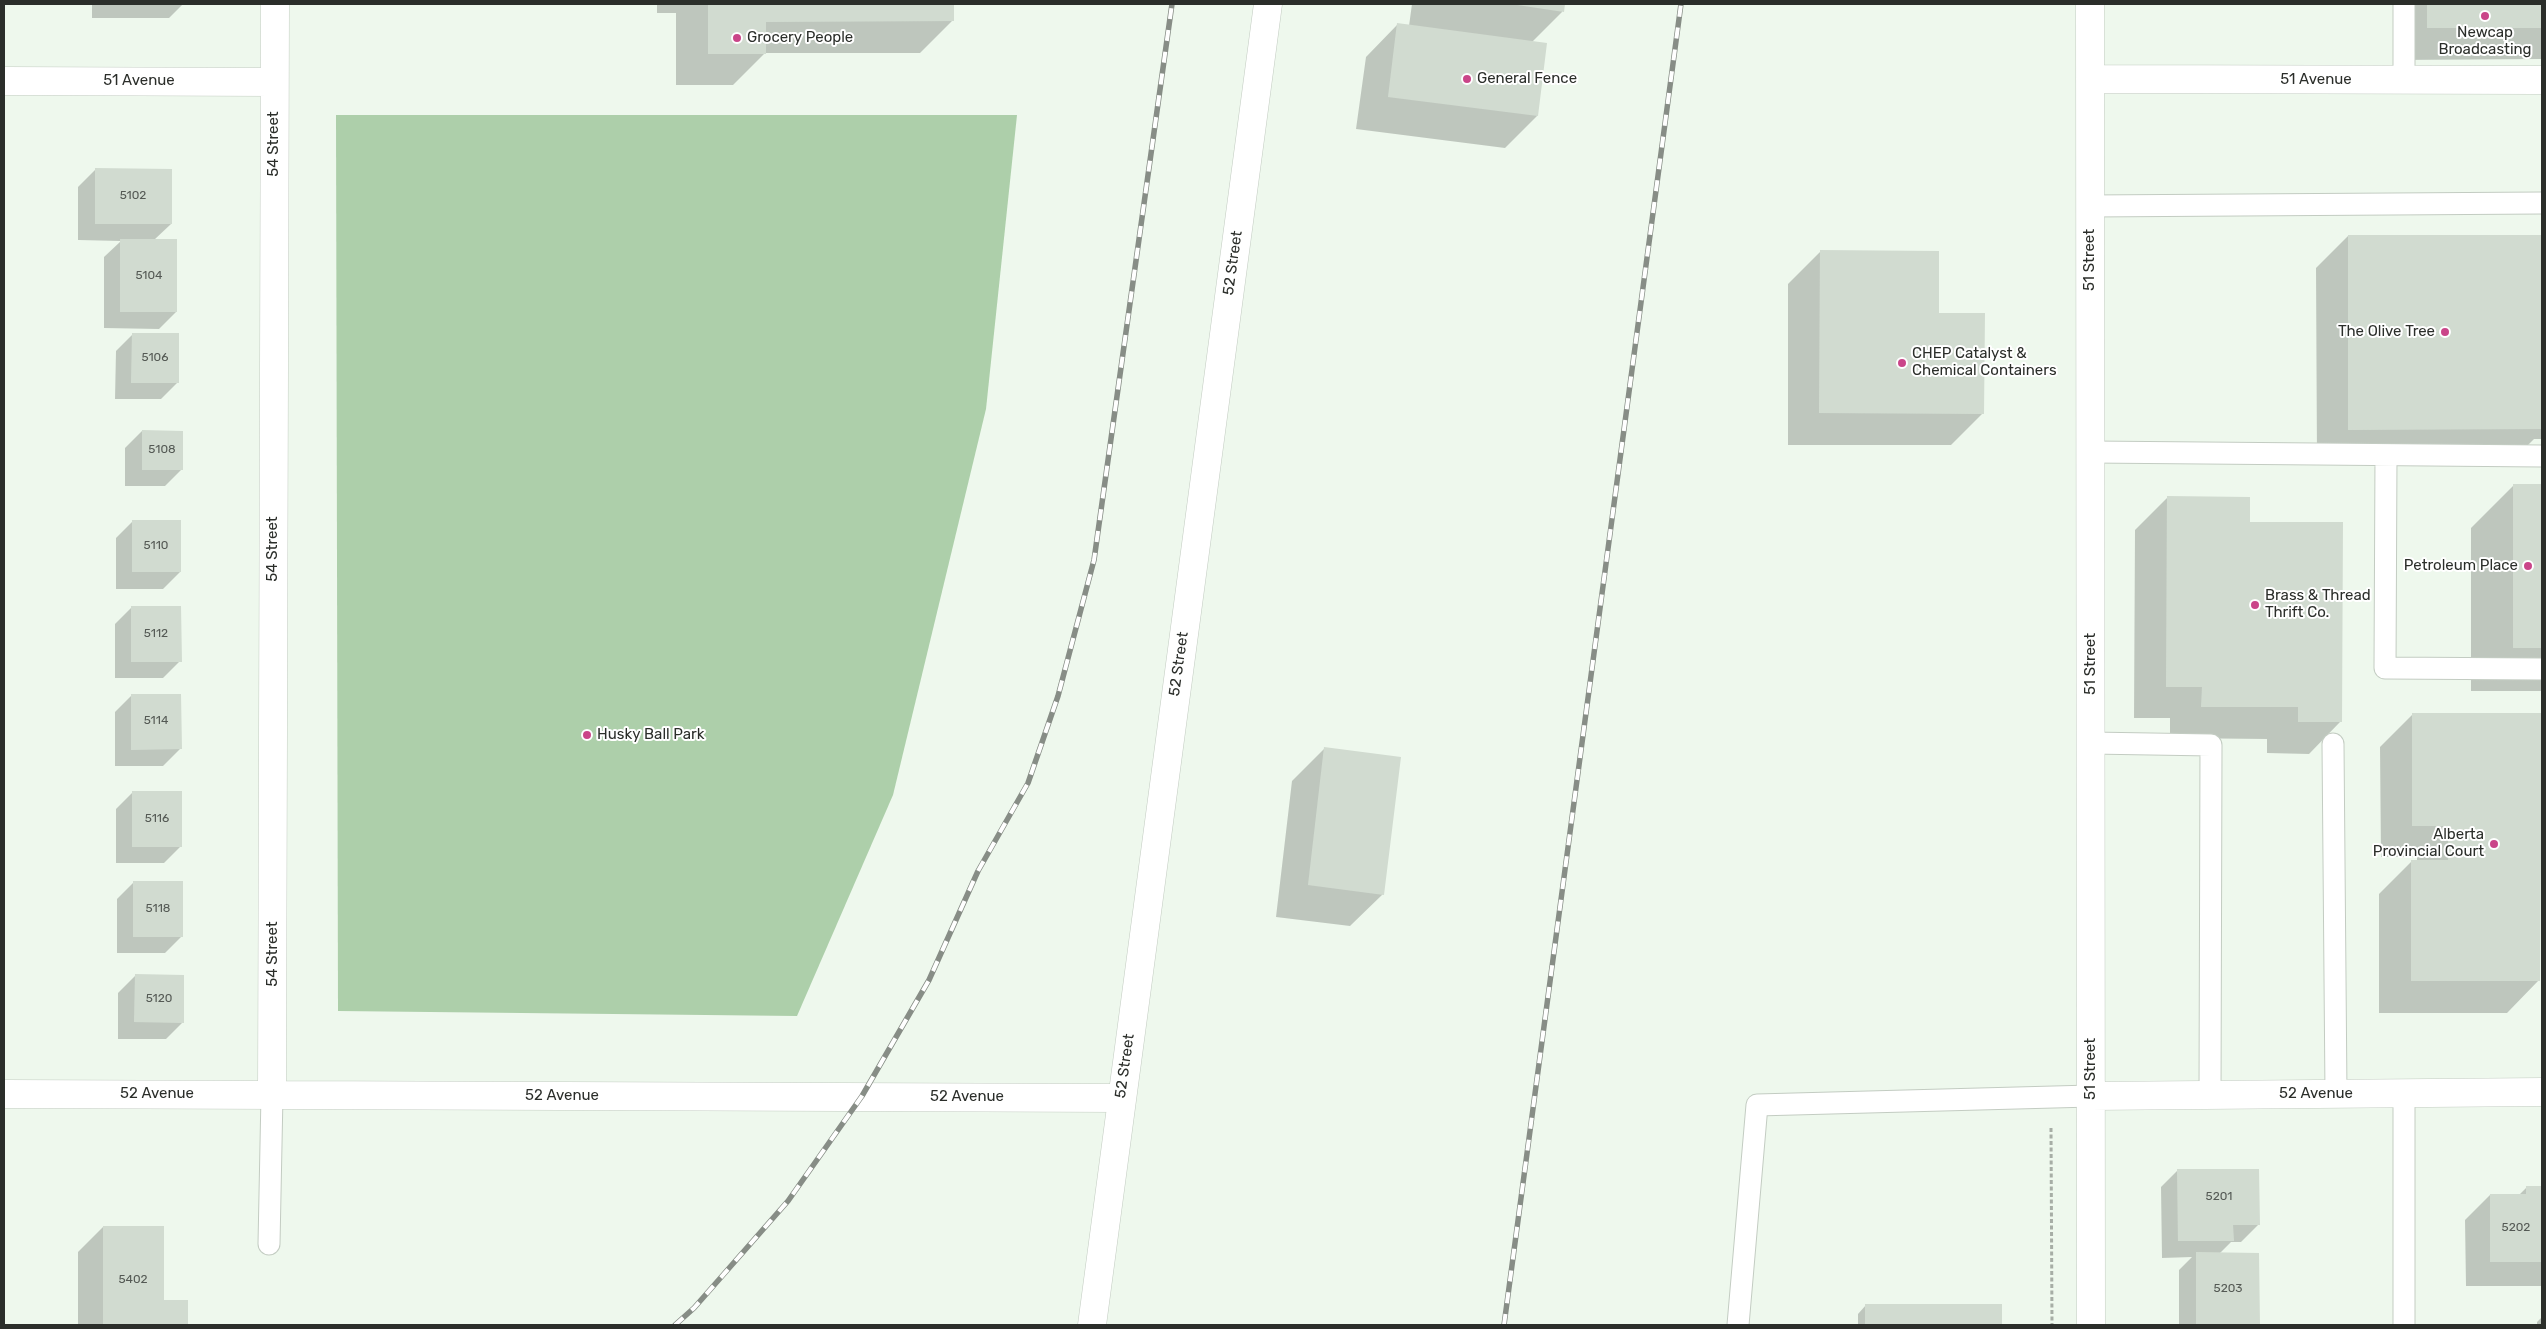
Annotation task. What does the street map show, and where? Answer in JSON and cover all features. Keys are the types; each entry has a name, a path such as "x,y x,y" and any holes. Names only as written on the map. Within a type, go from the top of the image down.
{"street":[{"name":"54 Street","path":"272,1095 275,4"},
{"name":"52 Street","path":"1092,1325 1268,4"},
{"name":"51 Street","path":"2090,4 2091,1325"},
{"name":"51 Avenue","path":"2090,79 2542,80"},
{"name":"51 Avenue","path":"4,81 274,82"},
{"name":"52 Avenue","path":"2091,1096 2542,1092"},
{"name":"52 Avenue","path":"4,1094 1121,1098"}],"lane":[{"path":"2404,4 2404,80"},
{"path":"2090,206 2542,203"},
{"path":"2091,452 2542,456"},
{"path":"2386,456 2385,668 2542,669"},
{"path":"2091,743 2211,745 2210,1095"},
{"path":"2333,744 2336,1094"},
{"path":"2404,1094 2404,1325"},
{"path":"269,1244 272,1095"},
{"path":"1738,1325 1757,1105 2091,1096"}],"path":[{"path":"2051,1098 2052,1325"}],"green space":[{"name":"Husky Ball Park","path":"336,115 1017,115 986,409 893,795 797,1016 338,1011"}],"building":[{"name":"Grocery People","path":"708,4 954,4 954,21 766,22 766,54 708,54"},
{"path":"1511,4 1565,4 1564,12"},
{"name":"Newcap Broadcasting","path":"2427,4 2542,4 2542,28 2427,28"},
{"name":"General Fence","path":"1397,23 1547,43 1538,116 1388,97"},
{"path":"95,168 172,169 172,224 95,224"},
{"name":"The Olive Tree","path":"2348,235 2542,235 2542,429 2348,430"},
{"path":"120,239 177,239 177,312 120,312"},
{"name":"CHEP Catalyst & Chemical Containers","path":"1820,250 1939,251 1939,313 1985,313 1984,414 1819,413"},
{"path":"132,333 179,333 179,383 131,383"},
{"path":"142,430 183,431 183,470 142,470"},
{"name":"Petroleum Place","path":"2513,484 2542,484 2542,648 2513,648"},
{"name":"Brass & Thread Thrift Co.","path":"2167,496 2250,497 2250,522 2343,522 2342,722 2298,722 2298,707 2201,707 2202,687 2166,687"},
{"path":"132,520 181,520 181,572 132,572"},
{"path":"131,606 181,606 182,662 131,662"},
{"path":"131,694 181,694 182,749 131,750"},
{"name":"Alberta Provincial Court","path":"2412,713 2542,713 2540,981 2411,981 2411,860 2448,860 2448,826 2412,826"},
{"path":"1324,747 1401,757 1384,895 1308,885"},
{"path":"132,791 182,791 182,847 132,847"},
{"path":"133,881 183,881 183,937 133,937"},
{"path":"135,974 184,975 184,1023 134,1022"},
{"path":"2177,1169 2259,1169 2260,1225 2233,1225 2234,1241 2178,1241"},
{"path":"2526,1186 2542,1186 2542,1262 2490,1262 2490,1194 2526,1194"},
{"path":"103,1226 164,1226 164,1300 188,1300 188,1325 103,1325"},
{"path":"2196,1252 2259,1253 2260,1325 2196,1325"},
{"path":"1865,1304 2002,1304 2002,1325 1865,1325"}],"railway":[{"path":"675,1325 694,1308 788,1201 862,1096 929,980 978,871 1028,783 1058,696 1094,560 1172,4"},
{"path":"1504,1325 1681,4"}],"place":[{"name":"Newcap Broadcasting","path":"2485,16"},
{"name":"Grocery People","path":"737,38"},
{"name":"General Fence","path":"1467,79"},
{"name":"The Olive Tree","path":"2445,332"},
{"name":"CHEP Catalyst & Chemical Containers","path":"1902,363"},
{"name":"Petroleum Place","path":"2528,566"},
{"name":"Brass & Thread Thrift Co.","path":"2255,605"},
{"name":"Husky Ball Park","path":"587,735"},
{"name":"Alberta Provincial Court","path":"2494,844"}]}
